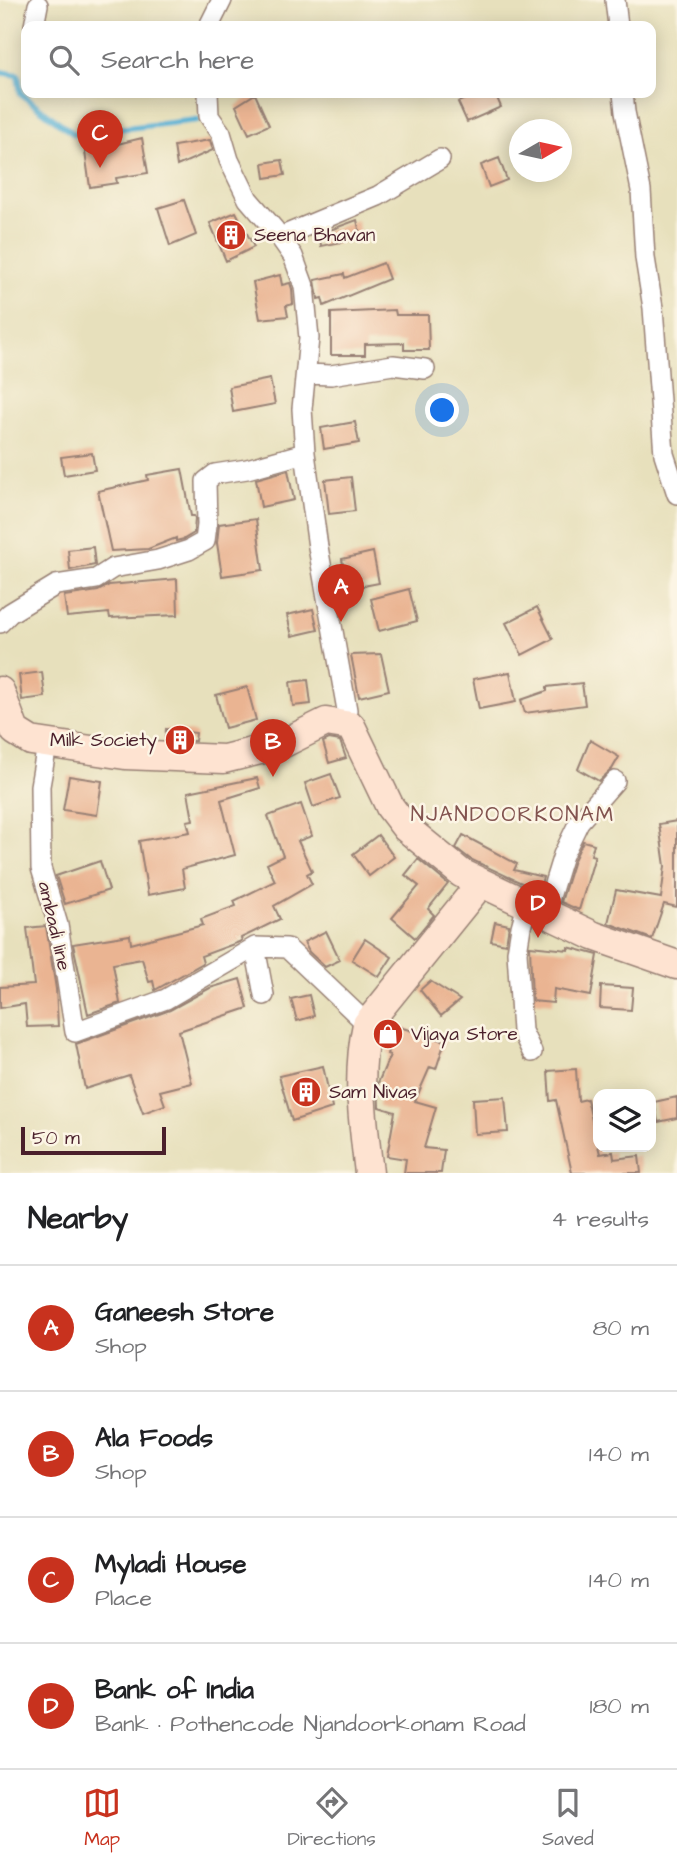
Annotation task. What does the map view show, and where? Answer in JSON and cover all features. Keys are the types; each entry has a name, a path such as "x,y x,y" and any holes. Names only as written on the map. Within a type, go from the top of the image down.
{"main road":[{"path":"0,691 15,731 31,741 125,755 224,759 280,745 326,722 351,726 390,807 406,828 461,873 594,936 677,965"},
{"path":"369,1173 360,1093 362,1052 368,1024 481,883"}],"street":[{"path":"212,21 222,0"},
{"path":"615,0 617,21"},
{"path":"35,21 38,5"},
{"path":"208,98 209,116 221,134 229,160 248,199 293,256 304,286 309,338 302,409 304,453 317,547 347,710 343,725"},
{"path":"624,98 641,190 664,454 677,494"},
{"path":"280,237 378,196 440,159"},
{"path":"306,374 331,375 393,365 425,369"},
{"path":"0,622 56,585 96,579 113,568 158,560 189,550 205,541 206,481 215,474 247,469 304,453"},
{"name":"ambadi line","path":"47,745 40,786 41,868 58,925 75,1032 166,999 255,947"},
{"path":"531,1052 522,1031 517,952 521,927 536,909 579,822 615,782"},
{"path":"264,995 255,947 286,948 368,1024"}],"building":[{"path":"249,98 257,98 269,125 249,134 236,106"},
{"path":"467,98 497,98 501,107 467,122 458,102"},
{"path":"142,138 148,173 116,178 117,183 90,187 85,152"},
{"path":"210,140 213,150 177,166 174,146"},
{"path":"499,158 507,180 489,187 481,165"},
{"path":"282,160 285,175 265,178 263,163"},
{"path":"184,200 196,235 170,246 158,208"},
{"name":"Seena Bhavan","path":"236,212 254,247 226,261 210,223"},
{"path":"357,220 361,238 321,246 319,234"},
{"path":"383,263 389,279 324,306 322,298 318,299 315,280 344,274 345,278"},
{"path":"280,275 282,285 290,283 292,289 293,304 286,306 288,316 260,319 253,282"},
{"path":"395,310 396,315 428,315 429,350 404,350 404,343 365,344 365,355 331,355 331,313"},
{"path":"270,379 275,404 233,412 229,387"},
{"path":"355,422 359,443 324,449 321,428"},
{"path":"92,453 95,470 64,475 61,457"},
{"path":"182,469 191,516 195,518 194,533 184,539 176,541 176,538 148,549 111,551 98,491 148,480 147,475"},
{"path":"288,470 294,500 261,507 256,479"},
{"path":"351,477 355,511 329,514 325,480"},
{"path":"256,519 263,570 222,576 217,543 219,524"},
{"path":"93,547 95,565 70,570 68,550"},
{"path":"373,552 379,583 348,589 342,559"},
{"path":"177,579 178,615 110,618 109,613 67,617 64,596 98,591 109,585"},
{"path":"409,589 417,621 379,631 371,599"},
{"path":"537,607 553,639 522,655 506,623"},
{"path":"313,609 318,630 292,636 287,615"},
{"path":"381,654 389,690 359,697 351,655"},
{"path":"42,672 45,697 22,700 19,675"},
{"path":"510,672 516,702 479,709 473,679"},
{"path":"308,680 311,704 293,706 290,682"},
{"path":"582,683 585,705 525,713 521,700 547,691 547,687"},
{"path":"247,687 256,720 225,728 216,695"},
{"path":"166,729 196,733 195,741 165,740"},
{"path":"329,739 340,741 346,758 329,763 323,742"},
{"path":"590,740 619,757 612,769 599,781 578,769"},
{"path":"331,774 340,798 313,807 305,783"},
{"path":"69,776 102,781 97,815 63,810"},
{"path":"257,778 260,788 221,800 235,855 182,869 185,888 148,895 139,841 190,832 187,821 193,820 188,792"},
{"path":"301,804 312,836 298,841 312,871 307,874 312,884 274,906 280,919 241,938 239,942 201,956 203,963 155,990 153,981 149,982 142,959 113,964 120,1003 88,1014 73,944 130,935 131,944 203,925 201,919 236,906 234,901 275,881 267,864 283,856 268,816"},
{"path":"677,821 677,907 664,904 652,939 608,923 616,890 661,898 665,866 659,824"},
{"path":"378,835 394,857 369,876 353,854"},
{"path":"463,835 517,864 514,870 543,877 539,891 470,859 456,848"},
{"path":"583,841 594,844 591,855 595,856 579,910 561,902"},
{"path":"418,859 448,884 428,909 434,915 415,938 392,918 419,886 405,875"},
{"path":"100,861 109,890 65,904 56,876"},
{"path":"495,922 509,925 506,944 491,941"},
{"path":"46,926 56,989 58,1026 27,1027 25,1004 0,1008 0,987 34,985 27,928"},
{"path":"326,931 340,960 325,967 309,952 304,942"},
{"path":"365,939 392,957 379,977 352,960"},
{"path":"530,946 568,950 568,947 598,955 591,996 554,989 553,1003 532,1001"},
{"path":"240,979 248,1008 179,1031 192,1083 160,1091 165,1105 143,1113 129,1075 85,1089 76,1044 170,1010 210,988"},
{"path":"430,981 460,1000 441,1016 420,990"},
{"path":"601,986 633,988 631,1010 600,1008"},
{"path":"309,995 314,1016 297,1021 291,999"},
{"path":"396,1026 445,1041 436,1069 430,1067 415,1101 436,1107 424,1148 444,1150 441,1173 404,1173 406,1159 387,1156 395,1112 379,1107 378,1083 390,1055 387,1054"},
{"name":"Sam Nivas","path":"323,1066 332,1108 292,1121 279,1076"},
{"path":"576,1069 578,1101 587,1099 593,1124 593,1152 613,1152 614,1159 639,1156 641,1173 572,1173 556,1100 550,1101 548,1071"},
{"path":"505,1097 508,1132 475,1134 473,1099"},
{"path":"677,1097 677,1118 658,1122 656,1102"}],"waterway":[{"path":"0,72 18,75 21,94"},
{"path":"26,98 74,134 197,120"}],"place":[{"name":"Myladi House","path":"100,168"},
{"name":"Seena Bhavan","path":"231,235"},
{"name":"Ganeesh Store","path":"341,622"},
{"name":"Milk Society","path":"180,740"},
{"name":"Ala Foods","path":"273,777"},
{"name":"Bank of India","path":"538,938"},
{"name":"Vijaya Store","path":"388,1034"},
{"name":"Sam Nivas","path":"306,1092"}],"district":[{"name":"NJANDOORKONAM","path":"513,814"}]}
